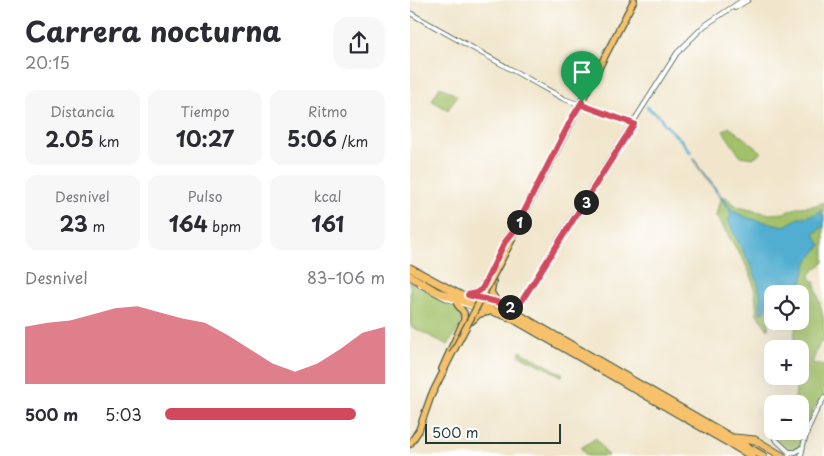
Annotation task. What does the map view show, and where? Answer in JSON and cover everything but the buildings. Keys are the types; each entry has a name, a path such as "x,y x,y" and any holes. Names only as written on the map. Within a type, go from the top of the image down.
{"highway":[{"path":"410,267 462,296 515,311 764,456"},
{"path":"410,277 437,292 512,318 747,454"},
{"path":"722,438 728,446"},
{"path":"734,439 770,456"},
{"path":"734,439 752,440 782,456"}],"main road":[{"path":"410,444 423,422 431,396 451,353 634,0"},
{"path":"468,295 482,289 505,242 515,231"},
{"path":"497,302 491,294 491,286 511,245 515,231"},
{"path":"410,439 420,421 428,395 443,370 464,320 464,313 457,304"},
{"path":"443,370 450,362 474,317 481,313 489,312"}],"street":[{"path":"410,267 468,295 497,302 515,311 556,246 560,243 680,49 704,26 743,0"},
{"path":"633,124 682,50 711,23 748,0"},
{"path":"410,12 547,90 633,124"},
{"path":"410,277 429,291 457,304 511,320 682,419 700,426"},
{"path":"801,456 802,447 810,426 824,398"},
{"path":"776,440 789,452 797,451 802,447"}],"green space":[{"path":"440,86 457,96 448,110 432,101"},
{"path":"729,127 762,152 753,158 740,156 723,131"},
{"path":"724,196 738,207 770,214 784,213 799,207 813,206 824,202 824,262 810,274 811,279 814,281 824,320 824,342 820,342 812,363 824,366 824,396 818,401 809,422 809,395 795,395 796,385 809,385 809,340 794,340 795,330 809,330 809,285 764,285 764,324 757,314 752,278 744,261 716,216 719,202"},
{"path":"410,282 456,305 462,314 460,326 448,345 410,326"},
{"path":"520,351 563,374 562,376 519,355"},
{"path":"596,438 608,456 587,456 581,448"},
{"path":"777,440 803,440 794,451 787,449"}],"water":[{"path":"693,158 733,211 748,218 784,226 799,218 816,214 822,210 824,226 814,234 821,245 807,262 802,283 797,285 764,285 764,312 760,313 761,299 755,275 728,219 731,216 730,211"}],"waterway":[{"path":"647,107 660,117 664,124 681,140 691,153"},
{"path":"648,107 661,117 664,123 682,140 691,153"},
{"path":"778,445 781,452"}],"route":[{"path":"582,102 582,105 634,124 516,310 497,302 468,295 482,289 505,242 514,231 579,104 582,102"}]}
